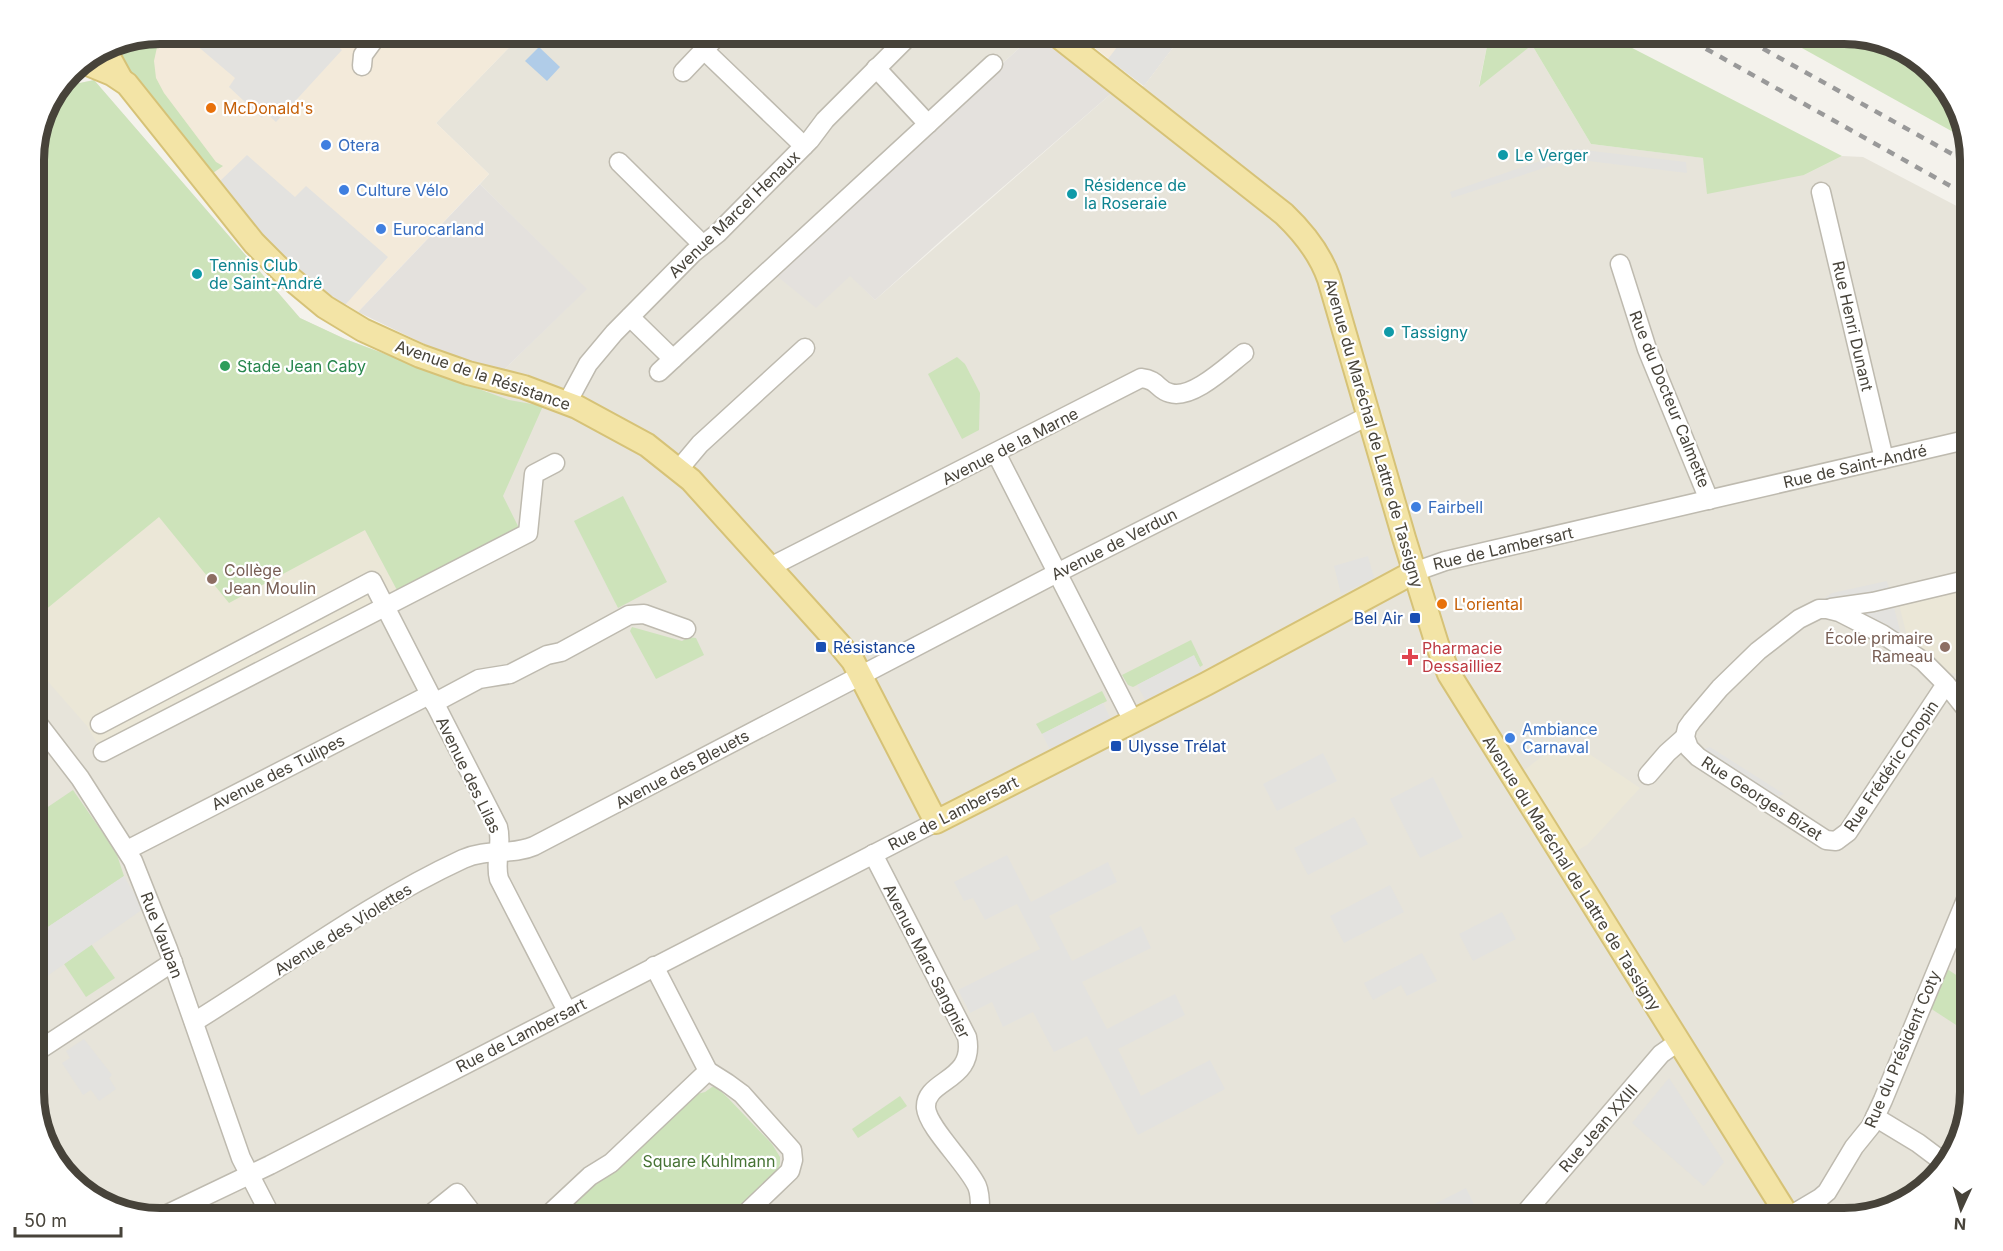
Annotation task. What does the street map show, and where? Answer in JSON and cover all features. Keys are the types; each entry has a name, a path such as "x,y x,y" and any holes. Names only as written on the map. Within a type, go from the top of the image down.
{"main road":[{"name":"Avenue du Maréchal de Lattre de Tassigny","path":"1068,44 1180,131 1298,228 1316,251 1325,268 1414,572 1437,644 1452,680 1782,1208"},
{"name":"Avenue de la Résistance","path":"108,56 121,79 254,243 284,273 325,307 363,330 420,356 460,370 524,387 567,403 638,439 679,469 710,500 844,650 861,676 936,822"},
{"name":"Avenue de la Résistance","path":"91,66 121,79"},
{"name":"Rue de Lambersart","path":"936,822 1206,684 1414,572"}],"street":[{"path":"362,66 363,56 371,44"},
{"path":"683,72 710,44"},
{"name":"Avenue Marcel Henaux","path":"567,403 577,382 594,357 630,317 804,146 825,120 901,44"},
{"path":"704,50 804,146"},
{"path":"630,317 666,366 993,64"},
{"path":"876,68 928,124"},
{"path":"619,162 703,245"},
{"name":"Rue Henri Dunant","path":"1821,192 1884,459"},
{"name":"Rue du Docteur Calmette","path":"1620,264 1647,350 1709,500"},
{"path":"679,469 700,444 805,348"},
{"name":"Avenue de la Marne","path":"770,567 1141,378 1151,379 1168,393 1180,395 1195,390 1244,352"},
{"name":"Avenue de Verdun","path":"861,676 1057,573 1368,416"},
{"name":"Rue de Saint-André","path":"1775,485 1960,441"},
{"path":"996,453 1133,721"},
{"path":"103,752 528,533 534,474 555,463"},
{"name":"Rue de Lambersart","path":"1414,572 1445,561 1775,485"},
{"name":"Avenue des Lilas","path":"100,724 372,581 498,827 501,842 497,871 502,887 567,1011"},
{"path":"1648,775 1685,737 1692,721 1743,665 1799,619 1819,609 1897,596 1960,581"},
{"path":"1827,609 1839,612 1903,646 1923,661 1960,702"},
{"name":"Avenue des Tulipes","path":"127,850 431,699 479,679 510,674 547,655 561,652 629,615 644,614 686,629"},
{"name":"Avenue des Bleuets","path":"499,850 519,851 534,846 861,676"},
{"name":"Rue Frédéric Chopin","path":"1831,842 1840,840 1848,832 1946,684"},
{"name":"Rue Vauban","path":"44,731 80,778 127,850 173,962 242,1158 267,1208"},
{"name":"Rue Georges Bizet","path":"1685,737 1689,748 1698,757 1831,842"},
{"name":"Rue de Lambersart","path":"179,1208 936,822"},
{"name":"Avenue des Violettes","path":"194,1022 388,899 465,858 499,850"},
{"name":"Avenue Marc Sangnier","path":"873,854 967,1037 969,1053 966,1060 954,1075 928,1097 926,1105 930,1120 978,1188 977,1208"},
{"name":"Rue du Président Coty","path":"1803,1208 1827,1192 1875,1117 1960,914"},
{"path":"44,1047 173,962"},
{"path":"654,966 708,1071 742,1094 789,1146 793,1155 790,1171 751,1208"},
{"name":"Rue Jean XXIII","path":"1530,1208 1661,1054 1678,1042"},
{"path":"556,1208 590,1176 611,1163 708,1071"},
{"path":"1875,1117 1938,1158"},
{"path":"438,1208 457,1193 468,1208"}],"shaded area":[{"path":"145,44 512,44 436,123 489,174 358,312 310,281 278,253 252,224 115,53"},
{"path":"195,44 335,44 342,50 276,122 266,113 262,118 229,87 235,78"},
{"path":"512,44 1024,44 773,271 850,275 875,300 1113,92 1144,86 1176,44 1487,44 1479,85 1532,45 1591,144 1704,158 1804,175 1842,156 1863,157 1960,208 1960,1091 1956,1121 1940,1156 1920,1179 1895,1195 1866,1205 1843,1208 160,1208 122,1201 95,1188 78,1173 59,1149 52,1136 44,1106 44,145 47,130 59,102 72,85 94,80 300,318 345,339 487,392 504,370 586,289 480,184 489,174 436,123"},
{"path":"1024,44 1050,44 1113,92 875,300 850,276 816,308 772,272"},
{"path":"1090,44 1176,44 1144,86"},
{"path":"1119,44 1176,44 1144,86 1108,59"},
{"path":"1575,149 1686,162 1687,173 1572,159 1452,198 1450,192"},
{"path":"247,155 295,197 306,186 388,257 345,305 310,281 278,253 219,182"},
{"path":"480,184 587,289 504,370 443,353 358,312"},
{"name":"Collège Jean Moulin","path":"230,419 365,530 398,592 98,745 87,726 44,677 46,675 44,673 44,558"},
{"path":"1368,556 1374,578 1341,594 1334,566"},
{"path":"1887,581 1903,642 1822,600 1832,593"},
{"name":"École primaire Rameau","path":"1960,590 1960,680 1955,673 1950,673 1907,636 1899,604"},
{"path":"1194,655 1202,672 1146,701 1137,685"},
{"path":"1103,703 1111,719 1050,750 1042,734"},
{"path":"1564,737 1640,788 1587,845 1573,853 1523,771"},
{"path":"1710,747 1784,794 1771,799 1698,751"},
{"path":"1323,753 1337,781 1277,811 1263,784"},
{"path":"1433,777 1463,837 1420,858 1390,799"},
{"path":"1354,817 1368,844 1308,875 1294,848"},
{"path":"1007,855 1031,902 1108,862 1117,882 1049,916 1072,961 1141,926 1151,948 1082,982 1107,1029 1175,994 1185,1015 1118,1049 1141,1096 1210,1060 1225,1089 1138,1135 1087,1036 1054,1052 1033,1012 1003,1027 992,1002 970,1013 958,990 1040,949 1017,904 985,920 973,898 964,901 954,882"},
{"path":"124,876 143,909 44,978 44,930"},
{"path":"1390,885 1404,912 1344,943 1330,916"},
{"path":"1502,912 1516,939 1473,961 1459,934"},
{"path":"1422,953 1437,981 1407,996 1401,985 1373,1000 1364,983"},
{"path":"84,1039 112,1075 109,1078 116,1089 99,1101 91,1090 83,1095 62,1063 70,1058 66,1051"},
{"path":"1669,1078 1724,1162 1704,1186 1632,1123"},
{"path":"1466,1188 1476,1208 1427,1208"}],"green space":[{"path":"158,44 154,61 156,78 164,93 216,162 223,166 213,173 115,53 130,47"},
{"path":"1487,44 1624,44 1842,156 1804,175 1707,194 1703,158 1591,144 1532,45 1479,87"},
{"path":"1795,44 1858,44 1888,52 1908,63 1931,83 1940,95 1951,115 1957,134"},
{"name":"Stade Jean Caby","path":"94,80 300,318 345,339 509,400 543,406 503,496 519,528 398,592 365,530 229,603 159,517 44,611 44,145 52,115 72,85"},
{"path":"957,357 965,364 980,393 979,430 962,439 928,374"},
{"path":"623,496 667,582 618,608 574,521"},
{"path":"632,627 682,641 689,637 696,638 704,655 656,679 630,631"},
{"path":"1191,640 1203,665 1200,667 1194,656 1133,687 1128,685 1122,675"},
{"path":"1102,691 1107,701 1042,734 1036,724"},
{"path":"73,790 116,852 124,876 44,930 44,810"},
{"path":"91,944 115,978 86,997 64,964"},
{"path":"1947,969 1960,977 1960,1028 1930,1008"},
{"name":"Square Kuhlmann","path":"716,1087 772,1144 780,1157 776,1175 741,1208 570,1208 600,1179 614,1172 697,1094"},
{"path":"900,1096 907,1106 858,1138 852,1129"}],"water":[{"path":"539,47 560,67 547,81 525,61"}],"railway":[{"path":"1698,44 1960,191"},
{"path":"1755,44 1960,158"}],"place":[{"name":"McDonald's","path":"211,108"},
{"name":"Otera","path":"326,145"},
{"name":"Le Verger","path":"1503,155"},
{"name":"Culture Vélo","path":"344,190"},
{"name":"Résidence de la Roseraie","path":"1072,194"},
{"name":"Eurocarland","path":"381,229"},
{"name":"Tennis Club de Saint-André","path":"197,274"},
{"name":"Tassigny","path":"1389,332"},
{"name":"Stade Jean Caby","path":"225,366"},
{"name":"Fairbell","path":"1416,507"},
{"name":"Collège Jean Moulin","path":"212,579"},
{"name":"L'oriental","path":"1442,604"},
{"name":"Bel Air","path":"1415,618"},
{"name":"Résistance","path":"821,647"},
{"name":"École primaire Rameau","path":"1945,647"},
{"name":"Pharmacie Dessailliez","path":"1410,657"},
{"name":"Ambiance Carnaval","path":"1510,738"},
{"name":"Ulysse Trélat","path":"1116,746"}]}
